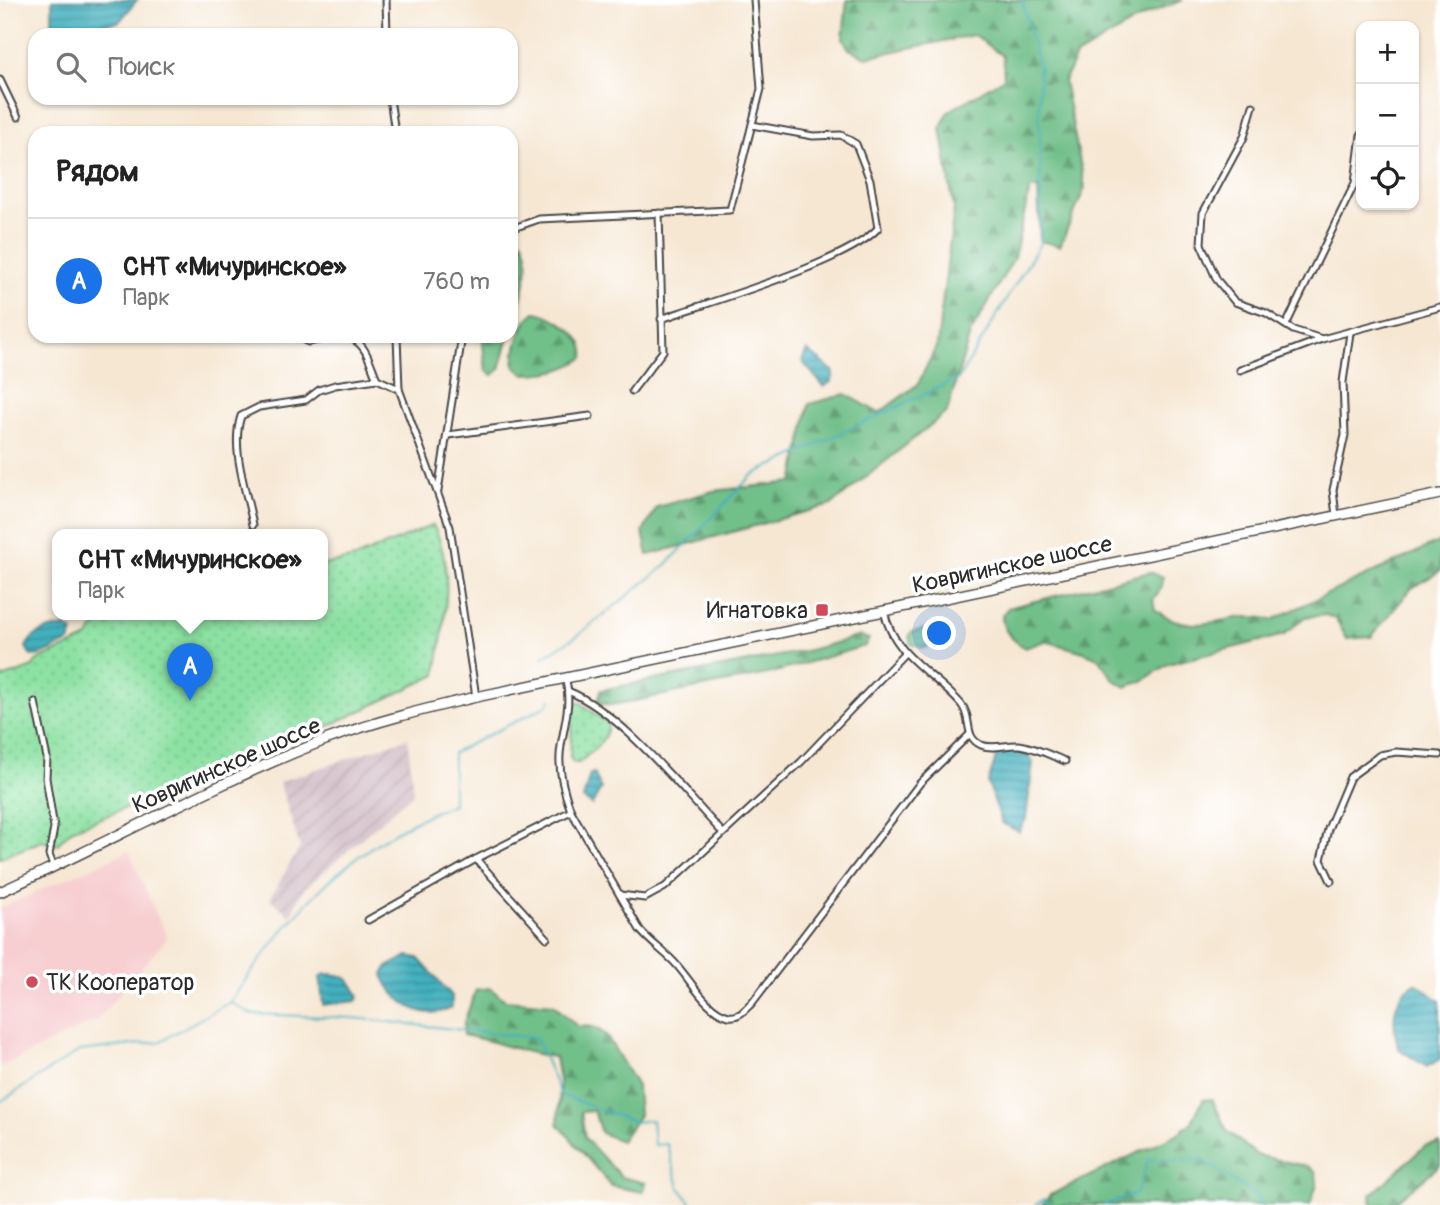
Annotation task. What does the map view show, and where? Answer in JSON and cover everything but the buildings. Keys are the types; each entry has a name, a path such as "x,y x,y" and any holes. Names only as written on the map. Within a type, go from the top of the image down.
{"main road":[{"name":"Ковригинское шоссе","path":"0,892 200,795 328,739 397,716 476,696 566,680 1440,494"}],"street":[{"path":"386,0 387,28"},
{"path":"518,226 539,219 730,211 761,89 754,0"},
{"path":"0,80 18,117"},
{"path":"391,105 394,126"},
{"path":"1253,106 1244,137 1203,213 1201,244 1217,280 1235,302 1266,313 1286,325 1322,340"},
{"path":"661,319 810,268 868,237 878,228 870,180 856,144 841,135 813,136 752,125"},
{"path":"1286,325 1355,183 1360,147"},
{"path":"632,391 663,351 659,213"},
{"path":"1240,370 1322,340 1440,307"},
{"path":"1336,516 1333,490 1345,435 1343,382 1350,333"},
{"path":"359,343 364,347 377,379"},
{"path":"397,343 399,389 450,527 476,696"},
{"path":"438,491 461,343"},
{"path":"253,525 237,444 236,430 241,416 259,407 306,400 319,390 335,385 377,379 399,389"},
{"path":"448,435 590,416"},
{"path":"884,611 888,631 904,654 926,669 963,706 969,735 983,746 1019,745 1065,761"},
{"path":"620,895 645,898 654,895 801,762 904,654"},
{"path":"566,680 569,717 560,762 565,795 571,811 652,944 671,958 713,1008 727,1016 741,1014 776,973 920,783 969,735"},
{"path":"568,691 584,698 627,733 722,832"},
{"path":"36,702 47,758 46,778 54,828 49,855 54,867"},
{"path":"1331,881 1321,860 1328,829 1350,777 1380,755 1396,752 1440,755"},
{"path":"368,920 475,859 571,811"},
{"path":"475,859 547,938"}],"shaded area":[{"path":"408,738 413,793 302,891 290,916 270,898 300,847 279,782"},
{"path":"129,851 167,938 97,1020 0,1067 0,908"}],"green space":[{"path":"847,0 1183,0 1147,14 1076,56 1064,81 1085,188 1060,246 1040,241 1038,188 1030,189 1014,258 970,334 947,412 831,505 648,555 643,532 657,507 713,491 793,482 809,404 846,394 879,413 918,384 937,345 954,209 941,128 948,112 1004,78 1003,56 974,35 866,57 849,49 843,38"},
{"path":"518,240 522,240 526,248 528,264 519,306"},
{"path":"535,312 543,314 568,328 581,342 584,358 562,369 524,374 515,367 515,353 519,337"},
{"path":"483,343 507,343 500,369 493,375 486,371"},
{"path":"433,525 445,561 446,580 436,675 333,724 71,830 57,845 42,841 0,858 0,679 33,667 36,661 86,639 97,625 111,620 328,620 328,564 355,558"},
{"path":"1440,541 1440,571 1411,589 1371,637 1347,639 1336,619 1326,615 1305,617 1284,635 1168,664 1142,681 1126,687 1114,680 1098,658 1084,652 1045,641 1025,648 1009,634 1002,621 1002,615 1008,608 1150,572 1163,577 1162,587 1153,600 1155,610 1172,619 1201,624 1242,617 1272,620"},
{"path":"946,626 947,631 932,645 923,648 911,644 909,637 912,632"},
{"path":"860,636 869,639 865,646 772,673 629,702 609,705 598,702 601,690 810,650"},
{"path":"576,703 581,703 608,724 602,741 579,763 574,763 570,758 573,709"},
{"path":"490,988 505,1000 553,1004 577,1026 594,1027 606,1035 637,1086 639,1115 621,1141 601,1133 594,1111 581,1112 585,1138 621,1177 646,1183 643,1192 611,1186 558,1124 560,1086 555,1057 463,1035 464,1022 476,990"},
{"path":"1212,1099 1227,1131 1257,1155 1309,1167 1316,1173 1317,1184 1310,1205 1042,1205 1050,1195 1177,1134 1191,1123 1203,1100"},
{"path":"1440,1143 1440,1165 1392,1205 1372,1205 1371,1195 1425,1146"}],"water":[{"path":"52,0 137,0 119,22 96,25 92,28 52,27"},
{"path":"807,350 834,372 832,381 824,387 802,361"},
{"path":"67,627 73,632 69,642 41,655 31,656 26,647 33,637 49,630"},
{"path":"1017,749 1026,752 1033,762 1026,819 1019,832 1002,823 988,783 998,751"},
{"path":"594,773 601,789 592,805 583,799 590,774"},
{"path":"408,956 418,958 452,996 452,1007 441,1012 420,1011 394,993 383,975 387,967"},
{"path":"325,974 347,978 359,997 356,1001 323,1005 320,977"},
{"path":"1416,983 1440,1001 1440,1059 1427,1067 1399,1049 1395,1031 1397,1004 1401,996"}],"waterway":[{"path":"543,657 577,636 665,566 752,475 959,378 1041,242 1039,68 1022,0"},
{"path":"230,1002 300,910 352,861 382,840 453,804 453,753 548,705 551,699"},
{"path":"0,1102 79,1051 159,1042 230,1002 251,1014 354,1018 536,1038 561,1095 635,1122 652,1120 654,1145 667,1144 679,1187 692,1205"},
{"path":"1105,1205 1137,1193 1148,1160 1203,1160 1259,1198 1262,1205"},
{"path":"1035,1205 1044,1199 1050,1205"}],"place":[{"name":"Игнатовка","path":"822,610"},
{"name":"СНТ «Мичуринское»","path":"190,701"},
{"name":"ТК Кооператор","path":"32,982"}]}
